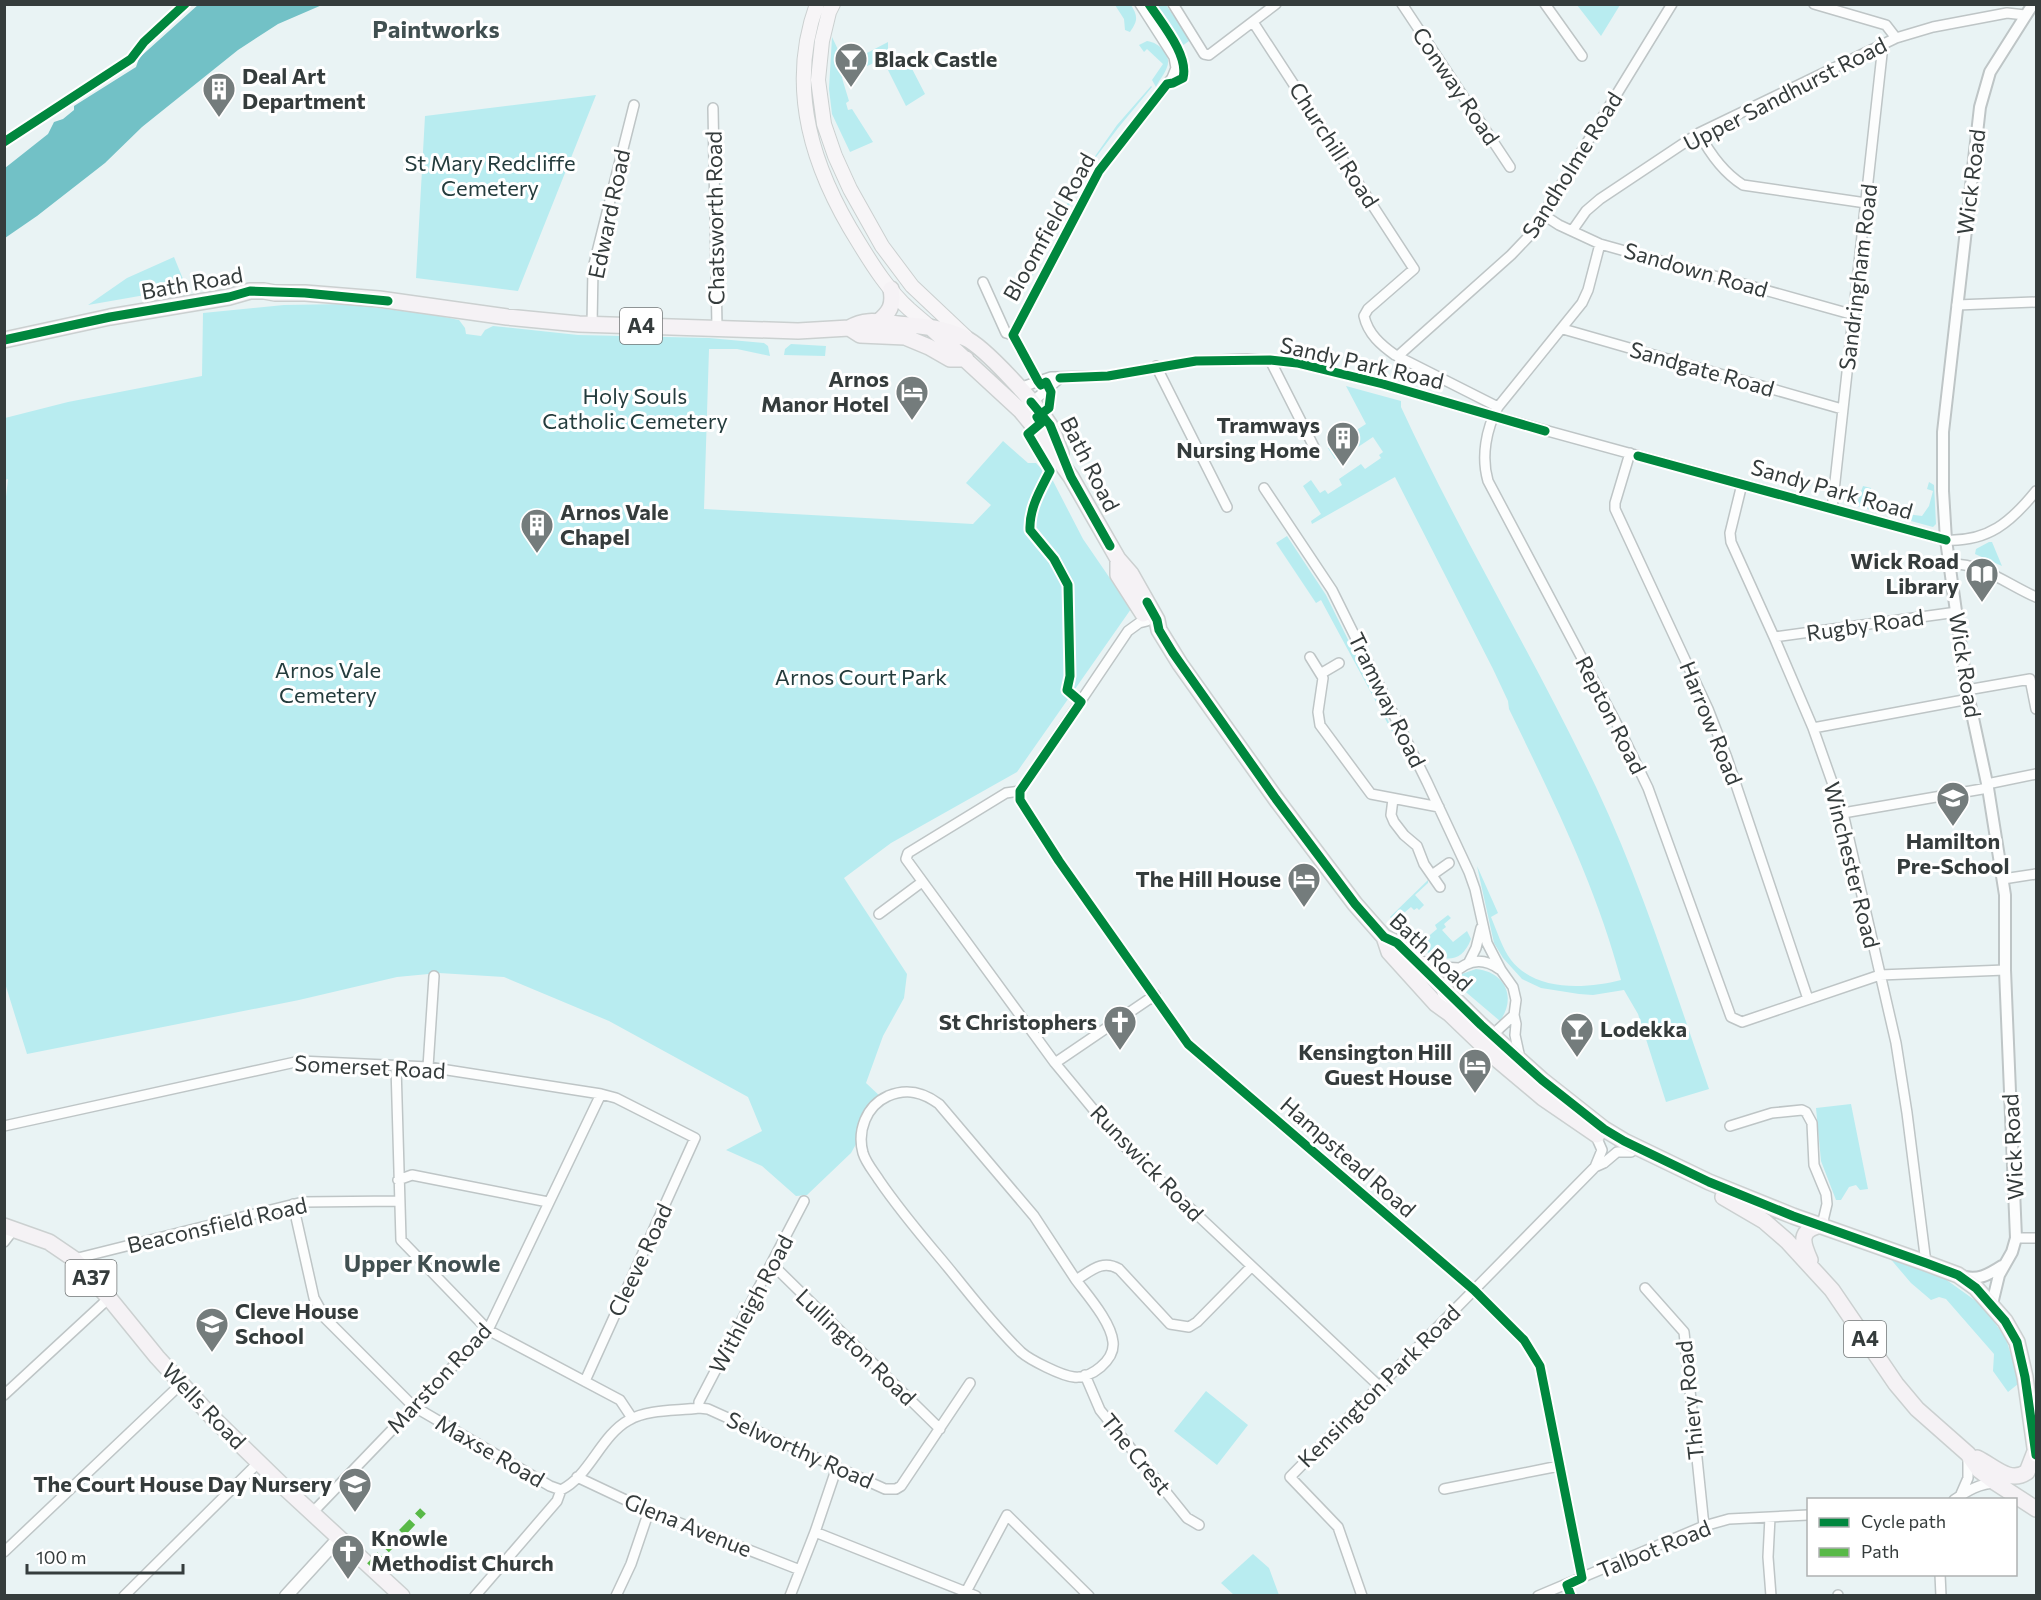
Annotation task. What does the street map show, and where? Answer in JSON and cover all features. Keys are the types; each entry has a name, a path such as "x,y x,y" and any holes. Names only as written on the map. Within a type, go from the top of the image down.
{"highway":[{"path":"878,322 889,313 892,305 891,289"},
{"name":"Bath Road","path":"4,340 110,317 229,297 250,291 264,291 379,299 518,319 592,325 798,331 849,328 860,335 905,337 950,358 966,359"},
{"name":"A4","path":"849,328 860,321 924,324"},
{"name":"Bath Road","path":"924,324 968,339 995,362 1019,388 1026,407"},
{"name":"Bath Road","path":"924,324 1050,425 1071,477 1118,559 1131,574 1157,620 1153,625 1276,799 1355,904 1384,937 1389,952 1436,1004 1520,1060 1604,1129 1676,1172"},
{"name":"Bath Road","path":"1384,937 1397,943 1411,956 1543,1098 1595,1134 1710,1187 1822,1225"},
{"name":"Bath Road","path":"1710,1187 1764,1221 1814,1268"},
{"name":"A4","path":"2037,1455 2017,1342 2006,1322 1976,1288 1958,1275 1822,1225 1813,1227 1804,1236 1803,1241 1814,1268 1839,1299 1896,1384 1917,1409 1968,1454 1979,1470 1996,1484 2037,1509"},
{"name":"Wells Road","path":"8,1232 49,1242 74,1259 181,1384 258,1463 402,1596"},
{"name":"A4","path":"1968,1454 1998,1471 2015,1477 2027,1472 2036,1449"}],"main road":[{"path":"818,4 807,38 803,83 808,127 818,163 832,195 867,256 891,289 924,324"},
{"path":"833,4 822,41 818,80 824,124 834,156 882,246 912,286 968,339"},
{"path":"912,286 923,308 924,324"},
{"path":"905,337 924,324"},
{"path":"286,1596 339,1538"}],"street":[{"name":"Bloomfield Road","path":"983,282 1006,333 1013,335 1099,171 1174,73 1174,57 1140,4"},
{"path":"1173,4 1204,54 1209,55 1276,4"},
{"name":"Conway Road","path":"1402,4 1510,167"},
{"path":"1545,4 1582,56"},
{"name":"Sandholme Road","path":"1398,356 1511,255 1531,234 1672,4"},
{"path":"1814,4 1886,25 1896,38"},
{"name":"Wick Road","path":"1992,1304 1994,1289 2004,1264 2012,1252 2016,1238 2005,970 2005,895 1987,786 1968,694 1949,564 1943,491 1943,432 1980,107 1990,72 2033,4"},
{"name":"Upper Sandhurst Road","path":"1572,231 1586,211 1600,199 1699,133 1878,46 1924,29 2007,13 2025,15"},
{"name":"Churchill Road","path":"1253,22 1414,269 1368,309 1364,316 1374,337 1382,346 1398,356"},
{"name":"Sandringham Road","path":"1832,509 1882,54 1878,46"},
{"name":"Edward Road","path":"592,325 593,268 634,105"},
{"name":"Chatsworth Road","path":"713,108 717,327"},
{"path":"1699,133 1718,163 1743,185 1866,203"},
{"name":"Sandown Road","path":"1542,214 1600,244 1854,315"},
{"name":"Repton Road","path":"1600,244 1588,290 1582,303 1493,416 1485,450 1484,468 1488,481 1620,729 1648,788 1731,1017 1742,1022 1808,999"},
{"path":"1957,305 2037,302"},
{"name":"Sandgate Road","path":"1563,329 1842,409"},
{"path":"1398,356 1498,407"},
{"name":"Sandy Park Road","path":"1019,388 1051,377 1108,376 1156,366 1214,359 1270,360 1336,372 1946,540"},
{"path":"1270,360 1316,451"},
{"path":"1156,366 1227,507"},
{"path":"1026,407 1060,378"},
{"name":"Harrow Road","path":"1629,453 1615,503 1616,509 1708,709 1727,758 1808,999"},
{"name":"Winchester Road","path":"1742,484 1730,533 1731,543 1813,728 1843,813 1896,1043 1926,1263"},
{"name":"Tramway Road","path":"1264,488 1332,590 1469,872 1475,889 1486,943 1513,987 1520,1060"},
{"path":"1946,540 1989,534 2010,518 2037,491"},
{"path":"1949,564 1959,563 1980,568 2037,597"},
{"name":"Rugby Road","path":"1774,637 1957,612"},
{"path":"1020,791 1128,631 1139,623 1153,625"},
{"path":"1311,657 1322,674 1323,686 1318,712 1320,724 1371,794 1439,807"},
{"path":"1322,674 1339,663"},
{"path":"1813,728 2030,679 2037,709"},
{"path":"1843,813 1987,786 2037,774"},
{"name":"Runswick Road","path":"1020,791 1006,793 908,853 906,859 1055,1063 1122,1144 1378,1386"},
{"name":"Hampstead Road","path":"1020,791 1020,800 1059,861 1188,1044 1474,1290 1524,1340 1540,1366 1582,1578"},
{"path":"1393,800 1391,815 1394,822 1417,846 1424,864 1440,887"},
{"path":"1432,875 1449,863"},
{"path":"2003,879 2037,874"},
{"path":"879,914 922,882"},
{"name":"Tramway Road","path":"1469,962 1476,948 1481,925"},
{"path":"1411,956 1429,964 1459,968"},
{"path":"1450,1014 1442,993 1459,968 1475,961 1489,963 1501,970"},
{"path":"1808,999 1880,975 2005,970"},
{"path":"428,1067 434,976"},
{"path":"1055,1063 1155,995"},
{"path":"1488,1040 1514,1015"},
{"name":"Somerset Road","path":"4,1126 294,1061 428,1067 601,1094 616,1098 695,1138"},
{"path":"396,1065 401,1240 488,1330 620,1400 632,1418"},
{"path":"910,1091 923,1094 939,1104 1034,1216 1076,1280 1108,1326 1114,1343 1109,1358 1095,1371 1075,1378 1023,1353 974,1300 900,1211 863,1155 861,1130 869,1113 884,1098 910,1091"},
{"name":"Marston Road","path":"312,1513 488,1330 601,1094"},
{"path":"1730,1126 1772,1113 1802,1110 1806,1112 1812,1123 1815,1165 1826,1194 1827,1204 1822,1225"},
{"path":"1595,1134 1602,1150 1595,1167"},
{"name":"Cleeve Road","path":"585,1381 695,1138"},
{"name":"Kensington Park Road","path":"1362,1596 1338,1527 1290,1477 1595,1167 1617,1152 1631,1152"},
{"path":"398,1180 412,1175 548,1202"},
{"name":"Withleigh Road","path":"699,1408 699,1402 804,1200"},
{"name":"Beaconsfield Road","path":"74,1259 303,1202 399,1201"},
{"name":"Maxse Road","path":"293,1204 318,1309 413,1406 550,1486 561,1490"},
{"path":"2016,1238 2037,1238"},
{"path":"1958,1275 1978,1278 1988,1275 2004,1264"},
{"path":"1076,1280 1099,1265 1113,1266 1119,1269 1170,1324 1189,1327 1201,1319 1251,1267"},
{"name":"Lullington Road","path":"771,1266 940,1429"},
{"name":"Thiery Road","path":"1646,1287 1684,1332 1708,1525"},
{"path":"4,1395 109,1298"},
{"name":"The Crest","path":"1085,1375 1100,1410 1186,1518 1199,1525"},
{"path":"940,1429 970,1383"},
{"path":"4,1552 181,1384"},
{"path":"476,1596 557,1502 561,1490 577,1477 616,1430 632,1418 699,1408"},
{"name":"Selworthy Road","path":"699,1408 715,1412 885,1489 896,1489 901,1486 940,1429"},
{"path":"1958,1497 1968,1478 1968,1454"},
{"path":"124,1596 258,1463"},
{"path":"1444,1489 1559,1466"},
{"path":"790,1596 837,1467"},
{"name":"Glena Avenue","path":"577,1477 649,1511 800,1570"},
{"path":"1958,1497 1986,1483 1996,1484"},
{"path":"616,1596 631,1564 649,1511"},
{"path":"967,1590 1007,1515 1089,1596"},
{"name":"Talbot Road","path":"1538,1596 1708,1525 1729,1519 1807,1515"},
{"path":"1770,1517 1768,1557 1771,1596"},
{"path":"815,1532 967,1590 976,1596"},
{"path":"1940,1576 1941,1596"}],"green space":[{"path":"1115,5 1131,5 1136,18 1135,25 1130,32 1125,30 1124,19"},
{"path":"1154,5 1166,5 1189,41 1182,46"},
{"path":"1577,5 1620,5 1601,36"},
{"path":"832,37 843,60 863,51 865,54 888,42 888,52 880,56 882,59 842,78 849,101 846,103 848,110 852,109 873,142 850,152 832,114 829,89"},
{"path":"1147,41 1160,47 1168,61 1166,70 1156,87 1152,80 1163,64 1147,49 1144,52 1139,45"},
{"path":"908,61 925,94 906,106 888,70"},
{"path":"1151,86 1090,165 1021,298 1018,297 1084,172 1117,125"},
{"name":"St Mary Redcliffe Cemetery","path":"596,95 518,291 416,278 425,116"},
{"path":"174,257 183,279 169,284 185,288 88,305 127,278"},
{"name":"Arnos Vale Cemetery","path":"346,304 459,320 466,334 481,336 485,330 493,326 578,335 709,338 764,343 768,346 770,356 737,349 709,349 704,509 973,524 991,505 966,483 1003,441 1028,463 1036,463 1053,481 1083,539 1131,609 1017,772 891,843 844,878 907,974 904,998 883,1036 866,1083 882,1098 851,1153 807,1195 796,1196 762,1166 726,1150 762,1131 748,1097 609,1021 504,977 439,973 397,977 299,1000 27,1054 4,980 4,514 8,479 5,480 5,418 68,402 202,376 203,313 284,305"},
{"path":"791,344 826,346 825,356 784,355 785,349"},
{"path":"1346,386 1401,401 1401,407 1424,455 1573,739 1613,824 1657,937 1709,1089 1666,1102 1638,1014 1624,990 1593,995 1541,988 1522,979 1503,958 1494,943 1477,866 1498,913 1491,917 1500,939 1511,960 1521,970 1534,978 1562,985 1593,985 1621,980 1599,909 1556,808 1509,709 1508,701 1395,477 1312,524 1311,521 1321,514 1303,486 1311,480 1320,493 1325,490 1328,494 1342,485 1339,479 1361,464 1365,469 1381,458 1379,455 1383,452 1373,437 1346,455 1344,453 1335,459 1328,448 1366,424"},
{"path":"1929,482 1934,485 1936,524 1933,527 1856,506 1863,486 1871,488 1869,497 1901,506 1899,513 1922,516 1929,506 1933,491 1927,489"},
{"path":"1287,536 1326,595 1409,763 1321,600 1316,603 1276,543"},
{"path":"1992,542 2002,566 1975,554 1976,549"},
{"path":"1428,880 1428,883 1415,895 1424,905 1419,910 1411,907 1398,918 1409,931 1413,928 1424,940 1437,929 1435,925 1448,915 1451,918 1444,924 1446,927 1442,930 1453,942 1467,931 1471,939 1461,955 1454,958 1431,954 1407,940 1400,934 1390,917"},
{"path":"1476,969 1494,975 1505,987 1508,1003 1500,1021 1454,982 1459,975"},
{"path":"1851,1104 1868,1189 1860,1190 1856,1185 1849,1187 1841,1200 1836,1200 1821,1161 1816,1108"},
{"path":"1888,1256 1934,1271 1976,1301 1991,1317 2006,1339 2018,1377 2018,1384 2008,1392 1993,1371 1994,1354 1946,1299 1939,1297 1931,1300 1911,1283"},
{"path":"1206,1391 1248,1425 1217,1465 1174,1431"},
{"path":"1253,1554 1269,1568 1279,1595 1234,1595 1221,1583"}],"shaded area":[{"path":"199,4 322,5 278,24 238,50 142,127 105,163 5,238 5,168 48,134 54,122 63,119 74,110 74,106 136,67 139,58"}],"marked path":[{"path":"370,1566 423,1511"}],"cycle path":[{"path":"4,142 131,59 144,42 185,4"},
{"path":"1149,4 1178,50 1184,69 1183,78 1167,84 1099,171 1013,335 1038,381 1041,385 1046,382 1051,392 1049,408 1037,417 1041,423 1028,434 1050,471 1034,506 1030,530 1054,559 1068,585 1070,676 1067,690 1081,702 1020,791 1020,800 1059,861 1188,1044 1474,1290 1524,1340 1540,1366 1582,1578 1567,1585 1571,1596"},
{"path":"4,340 110,317 229,297 250,291 305,293 388,301"},
{"path":"1060,378 1108,376 1196,361 1270,360 1297,363 1383,384 1545,431"},
{"path":"1031,402 1050,425 1071,477 1110,546"},
{"path":"1638,456 1946,540"},
{"path":"1147,602 1157,620 1159,630 1173,653 1276,799 1355,904 1384,937 1397,943 1481,1025 1542,1080 1604,1129 1709,1182 1793,1216 1958,1275 1976,1288 2005,1321 2017,1342 2025,1377 2036,1455"}],"place":[{"name":"Black Castle","path":"851,88"},
{"name":"Deal Art Department","path":"219,118"},
{"name":"Arnos Manor Hotel","path":"912,421"},
{"name":"Tramways Nursing Home","path":"1343,467"},
{"name":"Arnos Vale Chapel","path":"537,554"},
{"name":"Wick Road Library","path":"1982,603"},
{"name":"Hamilton Pre-School","path":"1953,827"},
{"name":"The Hill House","path":"1304,908"},
{"name":"St Christophers","path":"1120,1051"},
{"name":"Lodekka","path":"1577,1058"},
{"name":"Kensington Hill Guest House","path":"1475,1094"},
{"name":"Cleve House School","path":"212,1353"},
{"name":"The Court House Day Nursery","path":"355,1513"},
{"name":"Knowle Methodist Church","path":"348,1580"}],"district":[{"name":"Paintworks","path":"436,30"},
{"name":"Upper Knowle","path":"422,1264"}],"park label":[{"name":"Holy Souls Catholic Cemetery","path":"635,408"},
{"name":"Arnos Court Park","path":"861,677"}]}
